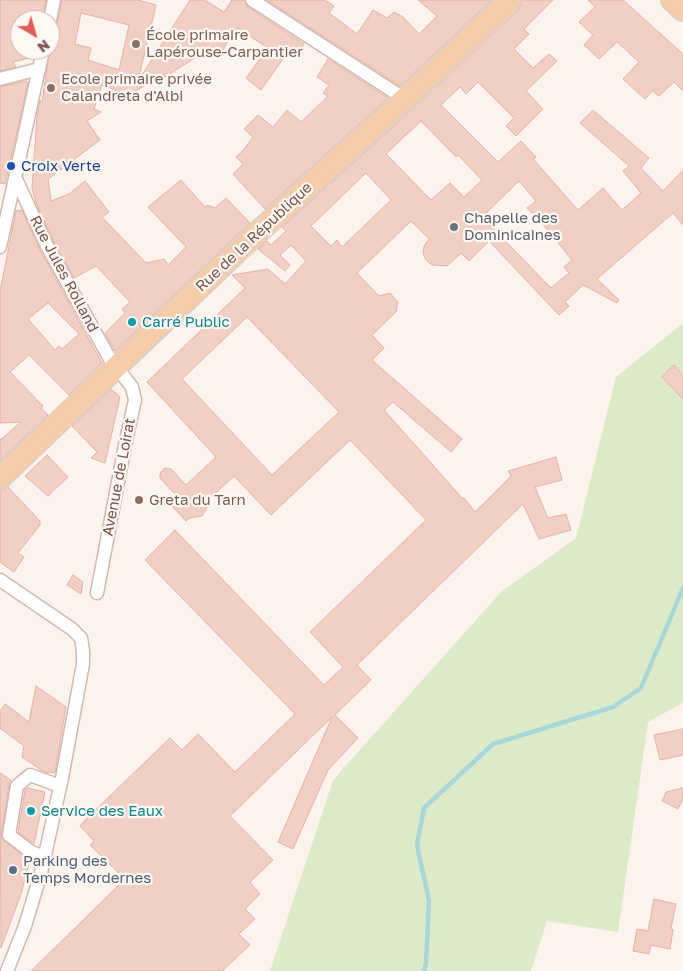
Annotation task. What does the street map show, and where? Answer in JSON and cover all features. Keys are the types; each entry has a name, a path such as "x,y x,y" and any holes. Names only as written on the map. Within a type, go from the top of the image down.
{"main road":[{"name":"Rue de la République","path":"0,478 244,245 405,99 510,0"},
{"path":"672,0 683,10"}],"street":[{"path":"252,0 405,99"},
{"path":"0,247 41,60"},
{"path":"0,79 39,69"},
{"name":"Rue Jules Rolland","path":"16,179 47,246 100,342 116,367"},
{"name":"Avenue de Loirat","path":"97,593 135,400 132,387 116,367"},
{"path":"0,580 72,629 81,638 83,651 83,664 45,857 25,926 7,971"},
{"path":"45,857 31,852 9,835 18,786 30,775 60,786"}],"green space":[{"path":"683,323 683,703 648,722 618,932 547,921 531,971 270,971 333,780 501,592 576,538 616,377"}],"building":[{"path":"0,0 46,0 44,10 10,10 10,60 21,60 13,62 16,67 0,71"},
{"path":"62,0 138,0 156,5 138,81 190,0 205,0 224,12 232,0 244,0 248,7 304,44 297,54 290,49 261,90 246,78 268,48 237,28 219,56 209,49 165,77 162,75 129,95 102,85 94,109 101,112 87,121 100,140 48,179 51,201 69,194 85,181 109,212 102,217 146,263 164,259 168,265 186,247 148,207 181,180 205,207 208,205 215,208 226,198 250,223 115,351 105,333 125,313 122,309 130,302 96,266 74,278 37,206 32,188 37,116 40,100 42,102 48,60 60,60 60,10","holes":["81,13 129,25 119,70 88,60 91,48 75,44"]},
{"path":"267,0 325,0 334,6 329,13 357,34 373,10 387,18 394,12 403,17 419,34 437,16 418,0 492,0 400,86"},
{"path":"522,0 553,0 524,29 529,34 514,49 533,68 549,54 557,61 526,91 543,109 516,136 506,126 514,118 478,82 466,94 460,87 441,105 498,162 521,141 536,157 533,159 578,210 603,188 622,210 641,193 623,171 629,166 580,123 593,110 649,158 641,168 663,191 683,170 683,225 673,213 597,279 619,300 617,303 583,285 565,302 569,306 559,315 489,241 469,261 461,253 447,266 432,265 426,260 423,253 424,246 429,239 411,221 357,273 379,296 390,293 398,302 396,312 372,335 384,348 372,360 462,439 451,452 393,402 384,410 475,512 511,476 508,471 556,457 562,480 535,487 548,518 566,514 571,530 539,539 523,504 357,665 371,680 335,715 358,738 328,770 293,849 278,842 332,717 230,816 273,860 250,882 260,894 245,909 255,919 239,934 250,945 222,971 31,971 125,879 90,845 94,841 80,826 87,818 170,738 182,750 198,734 235,772 295,714 145,560 175,530 324,685 343,667 310,632 426,520 350,440 271,515 234,476 204,504 207,508 202,516 190,518 186,521 169,503 177,496 160,478 160,473 165,468 171,469 186,485 216,457 147,382 245,288 232,275 268,269 285,284 306,261 291,245 280,255 290,265 285,271 258,249 267,241 271,245 286,231 282,227 406,115 519,9","holes":["421,121 456,157 458,155 482,180 464,197 450,183 431,200 386,154","366,173 391,200 342,247 337,240 331,246 311,226","519,181 536,201 527,208 572,260 564,267 569,273 551,288 482,217","247,317 339,412 272,475 182,379"]},
{"path":"588,0 623,0 683,54 683,91 674,82 659,96 652,91 645,99 623,79 639,62 617,42 599,59 584,45 593,35 579,22 595,7"},
{"path":"328,59 388,98 265,209 233,174 243,164 236,157 253,137 244,129 258,115 273,127 287,110 301,122 328,96 323,93 329,85 317,77"},
{"path":"26,81 28,83 5,184 0,183 0,87"},
{"path":"22,210 40,250 102,363 69,395 29,355 10,372 43,406 41,408 48,415 0,461 0,440 21,422 0,423 0,291 16,211","holes":["48,303 79,334 62,349 59,346 55,350 28,319"]},
{"path":"674,365 683,375 683,399 662,377"},
{"path":"111,389 120,397 105,463 91,458 97,452 72,426"},
{"path":"47,455 68,477 48,496 25,476"},
{"path":"8,487 40,521 40,525 18,553 24,557 14,572 0,562 0,490"},
{"path":"73,575 83,582 81,594 67,585"},
{"path":"36,686 66,707 55,773 41,770 22,757 24,746 0,728 0,711 5,704 29,722"},
{"path":"683,729 683,755 660,760 654,735"},
{"path":"0,773 11,780 1,837 30,860 21,894 1,948"},
{"name":"Service des Eaux","path":"28,788 45,792 34,844 18,832 25,790"},
{"path":"683,788 683,799 678,809 662,801 666,792"},
{"path":"654,899 676,904 671,928 673,930 670,949 651,945 649,954 633,951 637,929 648,931"}],"waterway":[{"path":"424,971 429,901 417,845 424,808 493,744 613,707 641,688 683,588"}],"place":[{"name":"École primaire Lapérouse-Carpantier","path":"136,44"},
{"name":"Ecole primaire privée Calandreta d'Albi","path":"51,88"},
{"name":"Croix Verte","path":"11,166"},
{"name":"Chapelle des Dominicaines","path":"454,227"},
{"name":"Carré Public","path":"132,322"},
{"name":"Greta du Tarn","path":"139,500"},
{"name":"Service des Eaux","path":"31,811"},
{"name":"Parking des Temps Mordernes","path":"13,870"}]}
